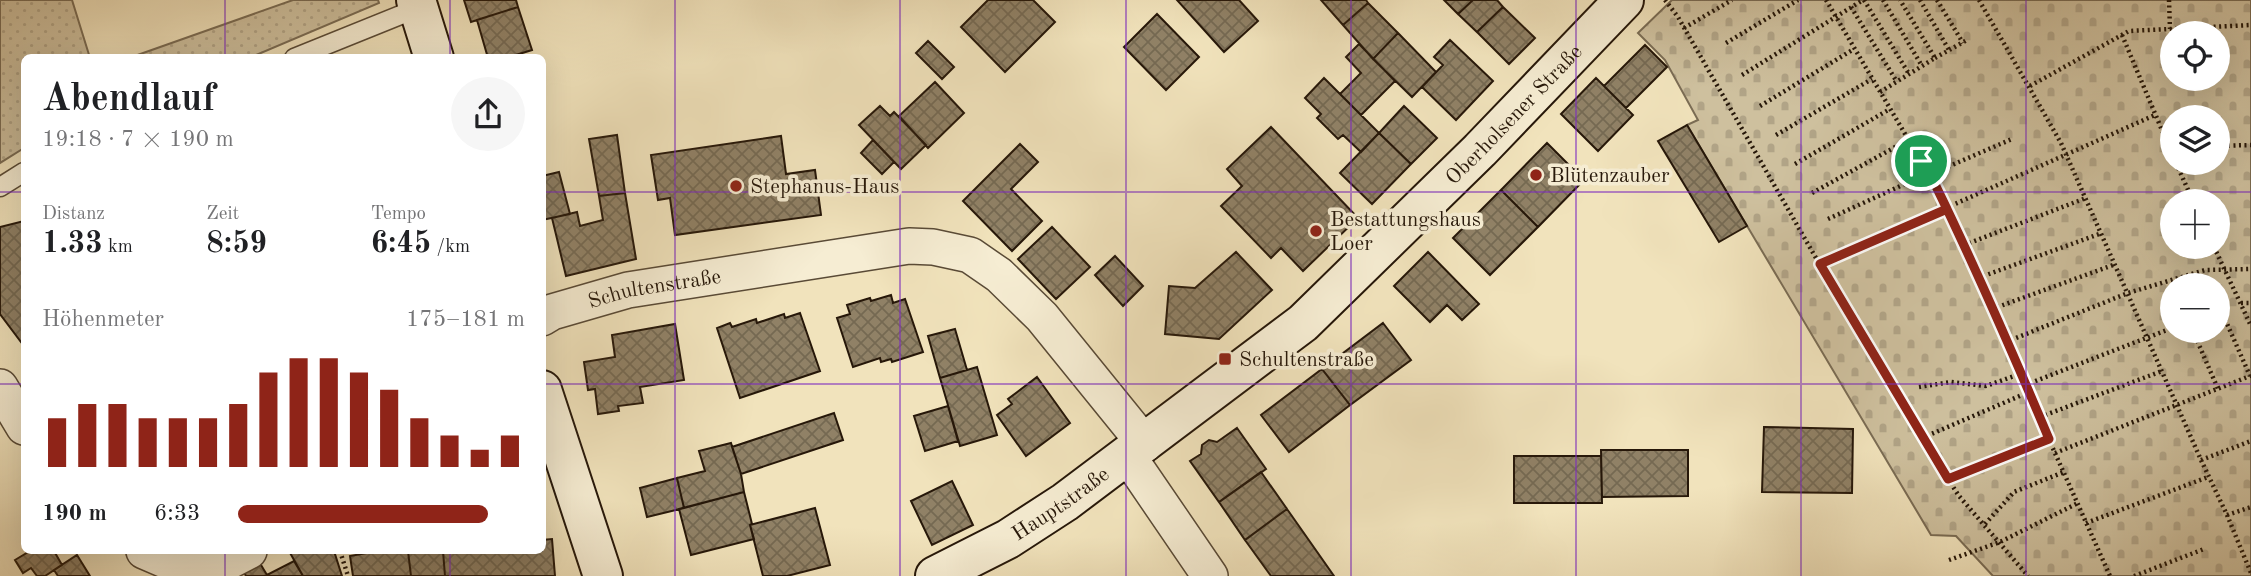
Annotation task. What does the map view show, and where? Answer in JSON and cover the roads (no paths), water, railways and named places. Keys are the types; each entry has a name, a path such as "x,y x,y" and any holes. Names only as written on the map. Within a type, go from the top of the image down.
{"main road":[{"name":"Oberholsener Straße","path":"1136,450 1303,323 1480,150 1625,0"},
{"path":"417,4 433,54"},
{"path":"546,402 603,576"},
{"name":"Hauptstraße","path":"935,576 1008,539 1065,502 1136,450"}],"street":[{"name":"Schultenstraße","path":"546,316 628,290 909,246 933,247 970,255 999,275 1042,317 1136,450 1210,576"},
{"path":"0,387 21,422"},
{"path":"151,554 186,569 216,568 243,554"}],"lane":[{"path":"303,54 417,4"},
{"path":"0,187 21,174"}],"place":[{"name":"Blütenzauber","path":"1536,175"},
{"name":"Stephanus-Haus","path":"736,186"},
{"name":"Bestattungshaus Loer","path":"1316,231"},
{"name":"Schultenstraße","path":"1225,359"}]}
